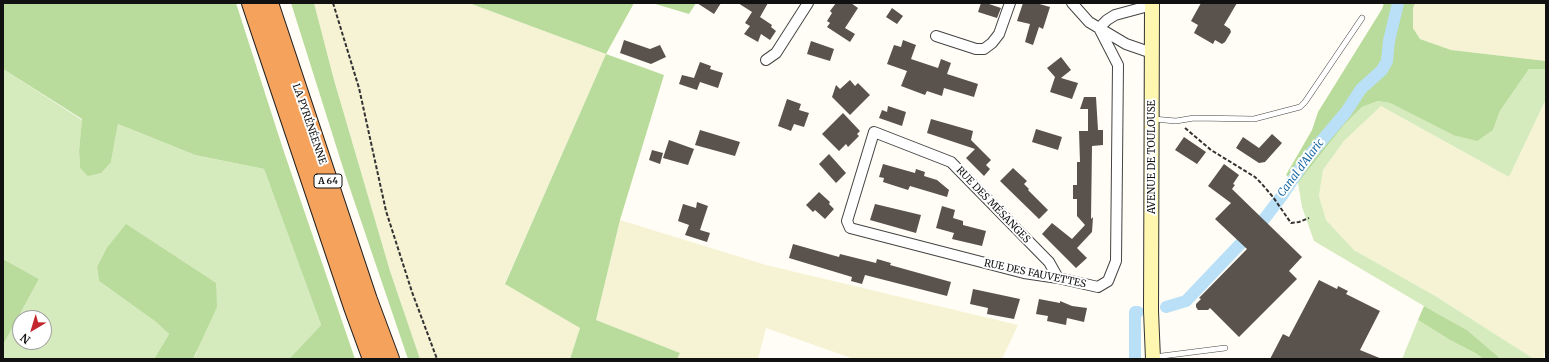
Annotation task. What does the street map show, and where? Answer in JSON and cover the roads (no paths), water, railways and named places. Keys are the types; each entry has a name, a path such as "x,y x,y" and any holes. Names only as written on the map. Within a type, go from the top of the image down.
{"highway":[{"name":"LA PYRÉNÉENNE","path":"252,3 350,299 372,359"},
{"name":"LA PYRÉNÉENNE","path":"269,3 368,300 390,359"}],"main road":[{"name":"AVENUE DE TOULOUSE","path":"1152,4 1151,311 1153,358"}],"street":[{"path":"766,60 776,53 808,3"},
{"path":"936,36 976,49 984,49 992,44 999,34 1010,3"},
{"path":"1072,3 1089,22 1126,44 1152,53"},
{"path":"1099,28 1115,15 1152,4"},
{"name":"RUE DES FAUVETTES","path":"850,228 1024,273 1058,278 1098,288 1108,281 1116,262 1118,65 1099,28"},
{"name":"RUE DES MÉSANGES","path":"850,228 847,221 874,132 951,162 1049,262 1058,278"}],"lane":[{"path":"1152,119 1176,121 1194,118 1254,119 1300,107 1305,102 1362,18"},
{"path":"1153,358 1225,348"}],"waterway":[{"name":"Canal d'Alaric","path":"1166,307 1186,301 1265,218 1284,193 1307,158 1346,112 1361,89 1382,70 1387,61 1389,41 1398,3"},
{"name":"Canal d'Alaric","path":"1135,359 1135,312 1138,312"}]}
